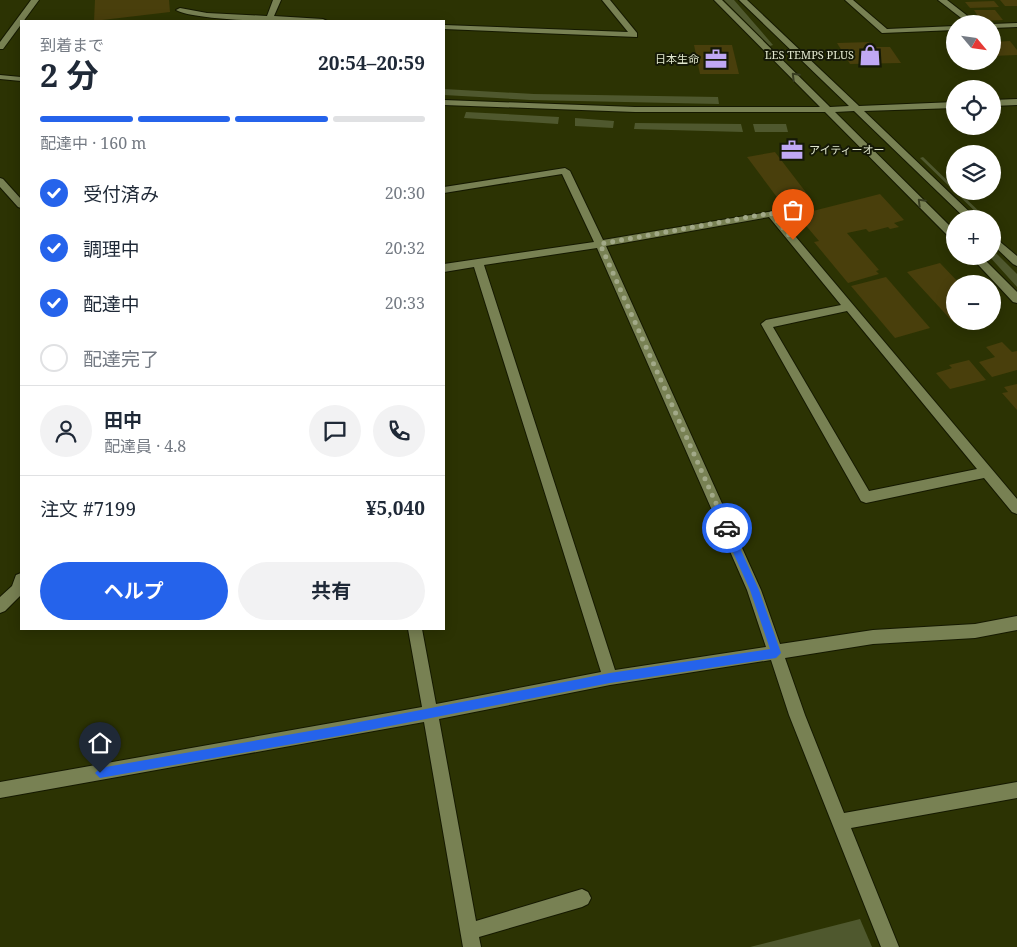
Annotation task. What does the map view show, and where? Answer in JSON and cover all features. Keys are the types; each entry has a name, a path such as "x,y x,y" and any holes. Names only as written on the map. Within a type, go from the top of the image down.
{"street":[{"path":"20,20 35,0"},
{"path":"269,18 277,0"},
{"path":"445,27 634,35 606,0"},
{"path":"718,0 946,228"},
{"path":"743,0 963,210"},
{"path":"848,0 885,31 946,28"},
{"path":"942,0 962,15"},
{"path":"180,10 207,15 305,20"},
{"path":"0,47 20,20"},
{"path":"1001,26 1017,25"},
{"path":"0,77 20,79"},
{"path":"445,102 629,110 830,110 946,105"},
{"path":"1001,103 1017,102"},
{"path":"445,190 565,171 600,244 754,590 797,715 890,947"},
{"path":"0,181 20,203"},
{"path":"445,268 600,244 771,213 1017,508"},
{"path":"1001,247 1017,262"},
{"path":"478,263 610,678"},
{"path":"984,265 1017,299"},
{"path":"849,307 766,324 866,497 987,472"},
{"path":"0,606 17,590 20,582"},
{"path":"0,790 430,714 610,678 873,637 975,631 1017,623"},
{"path":"415,630 471,939 582,898"},
{"path":"840,822 1017,790"}],"green space":[{"path":"724,0 734,0 773,45 770,46"},
{"path":"445,89 534,94 718,97 719,104 530,100 445,95"},
{"path":"466,112 559,117 558,124 464,118"},
{"path":"575,118 614,121 613,128 575,126"},
{"path":"635,123 741,124 743,132 634,129"},
{"path":"753,124 786,124 788,132 755,132"},
{"path":"923,157 946,179 946,183 920,158"},
{"path":"963,200 967,200 978,210 974,210"},
{"path":"1001,258 1017,274 1017,287 997,265 1001,265"},
{"path":"860,919 872,947 750,947"}],"building":[{"path":"95,0 169,0 170,12 94,20"},
{"path":"1000,0 1017,0 1017,6 1005,6"},
{"path":"994,1 999,7 970,8 965,2"},
{"path":"974,10 995,10 999,15 977,15"},
{"path":"1010,41 1017,50 1017,55 1001,56 1001,42"},
{"name":"LES TEMPS PLUS","path":"871,42 874,47 890,47 901,63 850,64 837,43"},
{"name":"日本生命","path":"694,45 732,45 739,74 700,74"},
{"path":"775,152 808,195 779,200 747,157"},
{"path":"880,194 904,220 894,223 899,227 890,229 888,227 869,232 866,229 847,233 879,270 876,271 879,274 848,283 814,242 819,241 797,215"},
{"path":"940,263 951,275 946,275 946,314 907,272"},
{"path":"886,277 930,328 895,338 851,286"},
{"path":"1002,342 1012,352 1017,351 1017,370 992,377 979,362 995,357 986,347"},
{"path":"969,360 986,380 950,389 936,373 952,368 949,365"},
{"path":"1017,384 1017,410 1002,393 1008,392 1004,387"}],"way so far":[{"path":"727,528 600,244 771,213 793,240"}],"place":[{"name":"LES TEMPS PLUS","path":"870,55"},
{"name":"日本生命","path":"716,59"},
{"name":"アイティーオー","path":"792,150"}],"route":[{"path":"100,773 344,730 610,678 776,653 754,590 727,528"}]}
